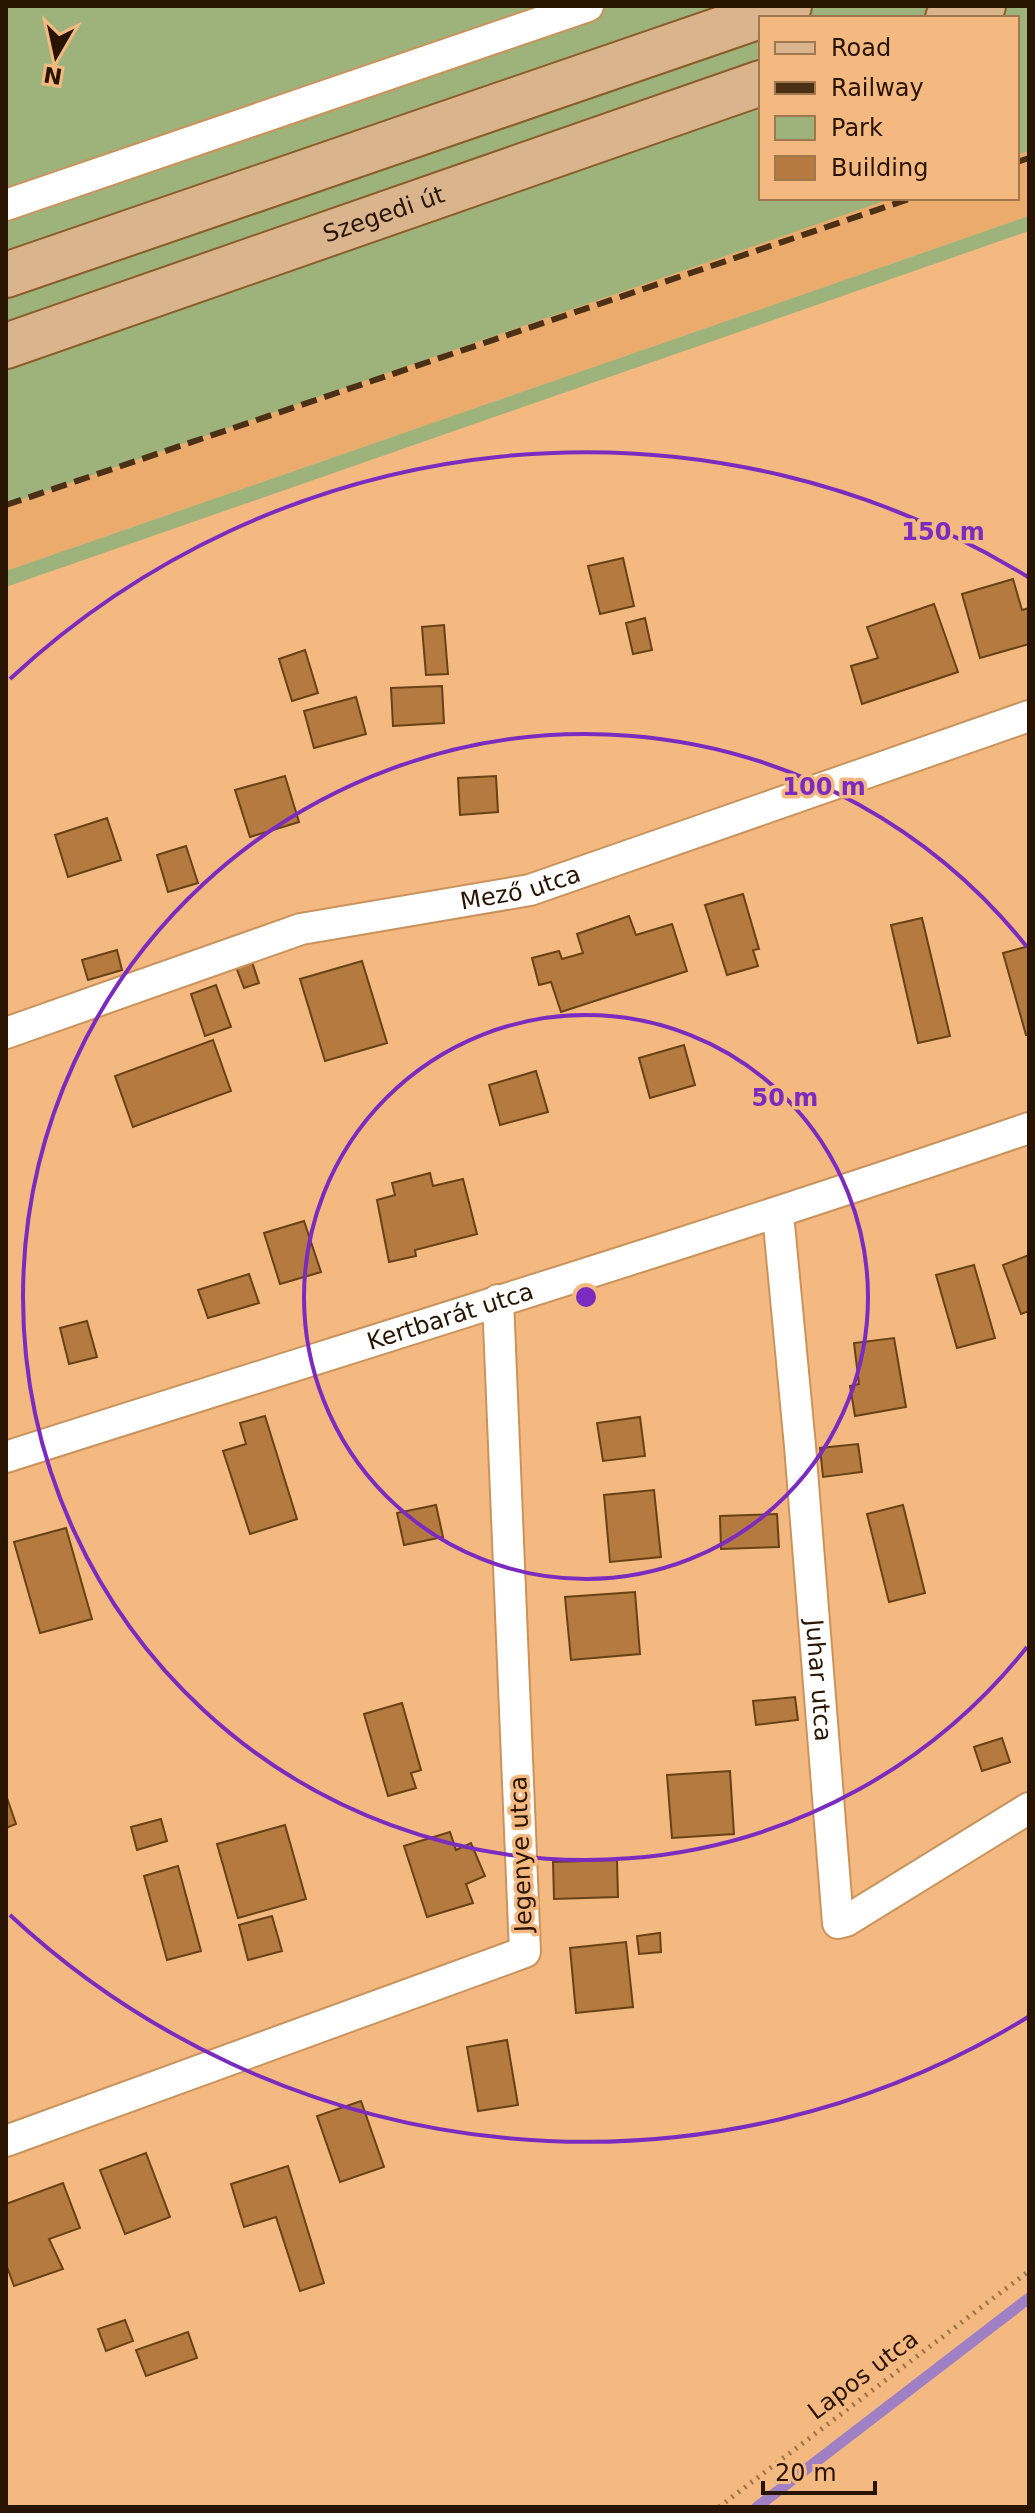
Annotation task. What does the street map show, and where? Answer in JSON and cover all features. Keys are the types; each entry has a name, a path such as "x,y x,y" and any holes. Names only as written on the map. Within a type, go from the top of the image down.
{"main road":[{"path":"760,16 789,6"},
{"path":"954,16 983,6"},
{"path":"6,275 759,16"},
{"name":"Szegedi út","path":"6,346 759,84"}],"street":[{"path":"6,205 588,6"},
{"name":"Mező utca","path":"6,1033 301,929 530,890 1029,716"},
{"name":"Kertbarát utca","path":"6,1457 778,1214 1029,1128"},
{"name":"Juhar utca","path":"778,1214 838,1923 846,1921 1029,1808"},
{"name":"Jegenye utca","path":"6,2141 525,1952 498,1300"}],"path":[{"name":"Lapos utca","path":"719,2507 1029,2271"}],"shaded area":[{"path":"1029,151 1029,216 6,571 6,505 887,200 1019,200 1019,154"}],"green space":[{"path":"6,6 1029,6 1029,151 1019,154 1019,16 759,16 759,200 887,200 6,505"},
{"path":"1029,216 1029,231 6,587 6,571"}],"building":[{"path":"623,558 634,606 600,614 588,566"},
{"path":"1013,579 1022,610 1029,608 1029,644 980,658 962,594"},
{"path":"934,604 958,672 862,704 851,666 878,658 867,627"},
{"path":"645,618 652,650 633,654 626,623"},
{"path":"444,625 448,674 426,675 422,627"},
{"path":"305,650 318,693 292,701 279,659"},
{"path":"442,686 444,723 393,726 391,688"},
{"path":"356,697 366,734 314,748 304,711"},
{"path":"285,776 299,822 250,837 235,790"},
{"path":"496,776 498,812 460,815 458,778"},
{"path":"107,818 121,860 68,877 55,835"},
{"path":"186,846 198,883 168,892 157,855"},
{"path":"743,894 759,949 753,950 758,966 727,975 705,905"},
{"path":"629,916 636,935 672,924 687,971 561,1012 551,982 539,985 532,958 559,951 562,959 583,953 577,934"},
{"path":"922,918 950,1036 918,1043 891,925"},
{"path":"1029,946 1029,1035 1026,1035 1003,953"},
{"path":"117,950 122,970 88,980 82,960"},
{"path":"362,961 387,1043 325,1061 300,979"},
{"path":"252,962 259,983 244,988 236,967"},
{"path":"216,985 231,1027 205,1036 191,994"},
{"path":"213,1040 231,1091 133,1127 115,1076"},
{"path":"684,1045 695,1085 650,1098 639,1058"},
{"path":"536,1071 548,1112 500,1125 489,1085"},
{"path":"430,1173 433,1186 463,1179 477,1234 415,1250 416,1256 389,1262 377,1200 395,1195 392,1183"},
{"path":"304,1221 321,1272 280,1284 264,1233"},
{"path":"1029,1255 1029,1311 1021,1314 1003,1265"},
{"path":"974,1265 995,1338 957,1348 936,1275"},
{"path":"249,1274 259,1303 208,1318 198,1290"},
{"path":"87,1321 97,1357 69,1364 60,1328"},
{"path":"894,1338 906,1407 855,1416 850,1386 859,1384 854,1343"},
{"path":"265,1416 297,1519 250,1534 223,1451 246,1444 240,1423"},
{"path":"640,1417 645,1456 603,1461 597,1423"},
{"path":"858,1444 862,1472 823,1477 820,1448"},
{"path":"654,1490 661,1557 610,1562 604,1495"},
{"path":"436,1505 443,1537 404,1545 397,1513"},
{"path":"903,1505 925,1593 889,1602 867,1514"},
{"path":"777,1514 779,1547 721,1549 720,1516"},
{"path":"66,1528 92,1619 40,1633 14,1542"},
{"path":"635,1592 640,1654 571,1660 565,1597"},
{"path":"795,1697 798,1720 756,1725 753,1701"},
{"path":"402,1703 421,1770 411,1773 416,1788 388,1796 364,1714"},
{"path":"1002,1738 1010,1762 982,1771 974,1747"},
{"path":"730,1771 734,1834 672,1838 667,1775"},
{"path":"6,1795 16,1824 6,1828"},
{"path":"161,1819 167,1841 137,1850 131,1827"},
{"path":"285,1825 306,1899 238,1918 217,1844"},
{"path":"450,1832 456,1850 471,1843 485,1876 466,1884 473,1903 427,1917 404,1846"},
{"path":"617,1860 618,1897 554,1899 553,1862"},
{"path":"178,1866 201,1951 167,1960 144,1876"},
{"path":"272,1916 282,1951 248,1960 239,1925"},
{"path":"660,1933 661,1952 639,1954 637,1936"},
{"path":"626,1942 633,2007 576,2013 570,1948"},
{"path":"507,2040 518,2105 478,2111 467,2047"},
{"path":"361,2101 384,2167 340,2182 317,2116"},
{"path":"146,2153 170,2217 125,2234 100,2170"},
{"path":"288,2166 324,2283 300,2291 276,2217 244,2227 231,2184"},
{"path":"63,2183 80,2228 49,2239 63,2269 14,2286 6,2264 6,2204"},
{"path":"125,2320 133,2341 106,2351 98,2329"},
{"path":"188,2332 197,2358 146,2376 136,2350"}],"waterway":[{"path":"757,2507 1029,2298"}],"railway":[{"path":"1019,161 1029,158"},
{"path":"6,505 906,200"}]}
